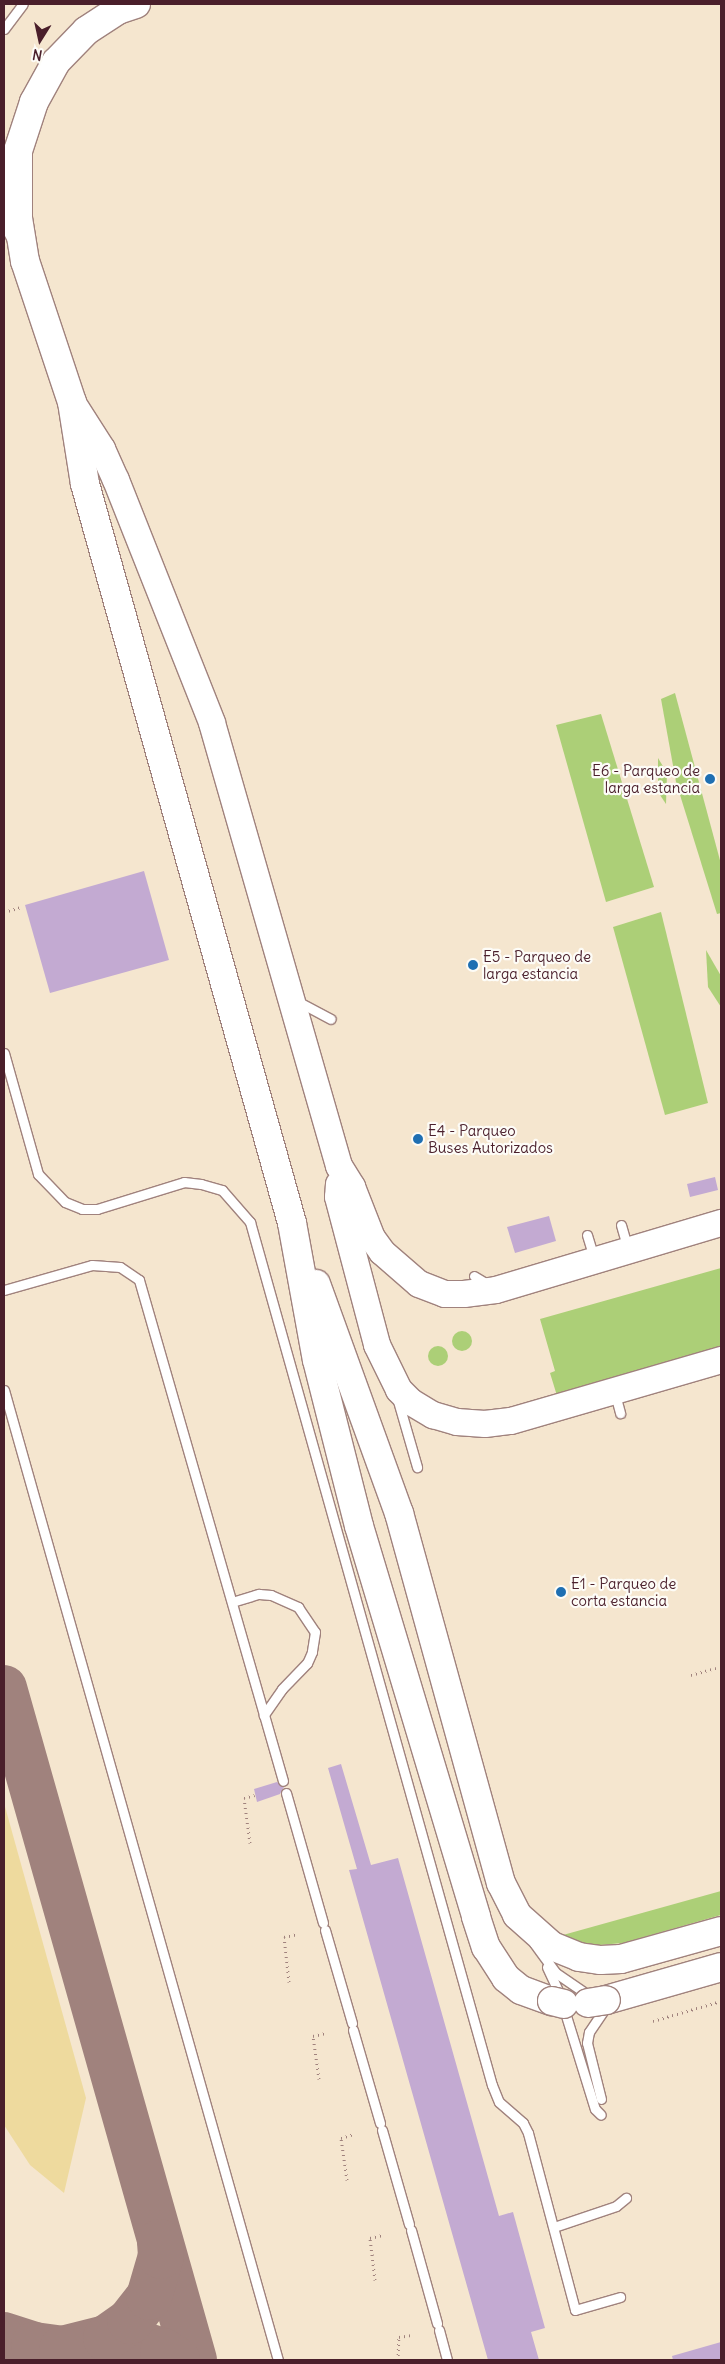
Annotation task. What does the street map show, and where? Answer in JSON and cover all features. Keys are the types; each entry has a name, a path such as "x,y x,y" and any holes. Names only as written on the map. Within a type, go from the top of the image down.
{"main road":[{"path":"136,4 118,10 86,31 56,62 34,102 18,151 18,218 25,261 72,402 85,484 292,1223 317,1360 359,1526 486,1947 494,1963 506,1978 543,1999 564,2004 588,2003 721,1967"},
{"path":"72,402 102,449 113,473 209,713 293,998 339,1166 352,1187 372,1238 399,1270 419,1284 445,1294 496,1290 721,1223"},
{"path":"339,1166 338,1196 378,1345 393,1382 411,1402 434,1415 457,1422 485,1424 618,1402 721,1360"},
{"path":"292,1223 341,1349 399,1513 502,1883 517,1915 552,1946 579,1957 601,1960 622,1959 721,1931"}],"lane":[{"path":"4,29 23,4"},
{"path":"4,225 25,261"},
{"path":"293,998 331,1019"},
{"path":"4,1053 38,1174 65,1202 82,1209 97,1209 184,1182 201,1184 222,1190 250,1222 492,2085 499,2102 523,2123 528,2133 575,2310 620,2297"},
{"path":"621,1225 629,1250"},
{"path":"587,1235 594,1260"},
{"path":"4,1290 92,1265 120,1267 139,1280 283,1781"},
{"path":"474,1276 496,1290"},
{"path":"393,1382 417,1467"},
{"path":"4,1390 278,2360"},
{"path":"232,1602 259,1594 284,1600 298,1607 314,1632 312,1652 307,1663 282,1689 264,1715"},
{"path":"286,1793 448,2360"},
{"path":"517,1915 544,1960 559,1993 595,2108 601,2114"},
{"path":"544,1960 571,1984 608,2004 632,2003 721,1978"},
{"path":"601,2099 587,2044 595,2021 608,2004"},
{"path":"554,2227 616,2206 626,2198"}],"path":[{"path":"4,912 20,907"},
{"path":"691,1675 716,1668"},
{"path":"250,1844 244,1798 255,1794"},
{"path":"289,1982 284,1937 298,1934"},
{"path":"652,2021 721,2001"},
{"path":"319,2079 313,2036 326,2032"},
{"path":"347,2180 341,2138 354,2134"},
{"path":"375,2280 370,2238 383,2235"},
{"path":"398,2360 399,2337 411,2334"}],"green space":[{"path":"675,693 721,864 721,913 717,914 676,782 661,699"},
{"path":"601,714 654,887 606,902 556,725"},
{"path":"658,758 667,773 666,804 658,792"},
{"path":"661,912 708,1103 665,1115 613,927"},
{"path":"706,950 721,976 721,1007 708,987"},
{"path":"721,1268 721,1351 558,1399 550,1373 555,1371 540,1319"},
{"path":"458,1331 466,1331 472,1337 472,1345 466,1351 458,1351 452,1345 452,1337"},
{"path":"434,1346 442,1346 448,1352 448,1360 442,1366 434,1366 428,1360 428,1352"},
{"path":"721,1891 721,1915 623,1943 588,1946 562,1941 563,1935"}],"sand":[{"path":"4,1803 86,2098 64,2193 30,2165 4,2125"}],"building":[{"path":"144,871 169,960 50,993 25,905"},
{"path":"715,1177 718,1190 690,1197 687,1184"},
{"path":"549,1216 556,1241 515,1253 507,1227"},
{"path":"341,1764 371,1865 398,1858 499,2216 513,2212 545,2328 531,2332 539,2360 488,2360 349,1870 357,1869 328,1768"},
{"path":"277,1782 284,1787 280,1794 257,1802 254,1789"},
{"path":"721,2342 721,2360 673,2360 672,2356"}],"taxiway":[{"path":"4,1688 194,2360"},
{"path":"106,2338 130,2321 149,2297 161,2256 160,2242"},
{"path":"4,2335 34,2345 62,2349 106,2338 126,2339 163,2351 177,2360"}],"place":[{"name":"E6 - Parqueo de larga estancia","path":"710,779"},
{"name":"E5 - Parqueo de larga estancia","path":"473,965"},
{"name":"E4 - Parqueo Buses Autorizados","path":"418,1139"},
{"name":"E1 - Parqueo de corta estancia","path":"561,1592"}]}
